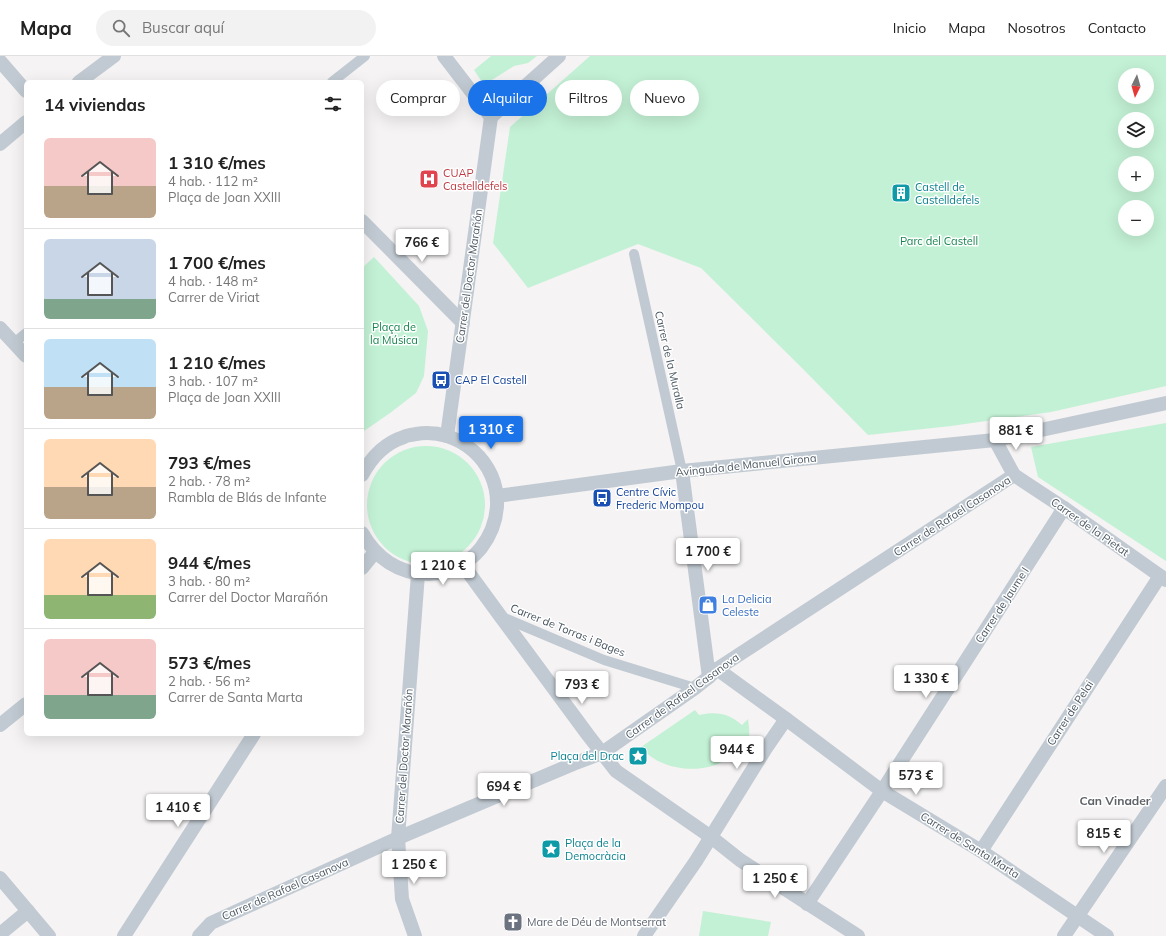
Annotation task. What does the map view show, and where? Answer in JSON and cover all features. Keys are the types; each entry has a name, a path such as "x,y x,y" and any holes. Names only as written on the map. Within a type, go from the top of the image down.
{"street":[{"path":"82,80 114,56"},
{"path":"335,80 365,56"},
{"path":"444,56 491,117 559,56"},
{"path":"0,61 24,89"},
{"name":"Carrer del Doctor Marañón","path":"447,436 491,117"},
{"path":"0,144 24,124"},
{"path":"364,223 463,323"},
{"name":"Carrer de la Muralla","path":"634,254 682,471"},
{"path":"1,332 24,354"},
{"path":"14,343 24,335"},
{"name":"Avinguda de Manuel Girona","path":"497,496 682,471 995,440 1166,403"},
{"path":"364,464 384,447 404,436 425,433 447,436 466,444 481,458 492,476 497,496 496,518 488,538 475,555 462,565 438,574 418,574 394,567 375,552 364,537"},
{"path":"995,440 1014,475"},
{"path":"682,471 713,673"},
{"name":"Carrer de la Pietat","path":"1014,475 1064,508 1163,578"},
{"name":"Carrer de Rafael Casanova","path":"199,936 211,923 398,838 602,753 695,688 713,673 1014,475"},
{"name":"Carrer de Jaume I","path":"807,904 882,791 1064,508"},
{"path":"364,566 375,552"},
{"path":"462,565 616,771 711,837 740,860 858,936"},
{"name":"Carrer del Doctor Marañón","path":"415,936 402,899 398,838 418,574"},
{"name":"Carrer de Pelai","path":"981,850 1163,578"},
{"name":"Carrer de Torras i Bages","path":"501,616 604,660 695,688"},
{"name":"Carrer de Santa Marta","path":"713,673 786,719 882,791 981,850 1106,936"},
{"path":"0,725 24,706"},
{"path":"644,936 696,861 766,748 786,719"},
{"path":"124,936 253,736"},
{"path":"1064,936 1166,786"},
{"path":"0,878 49,936"},
{"path":"0,934 28,911"}],"green space":[{"path":"491,56 537,56 528,63 514,66 492,80 481,80 474,70"},
{"name":"Parc del Castell","path":"590,56 1166,56 1166,386 1051,412 951,426 868,435 701,268 638,244 528,288 493,243 510,127 522,116 547,116 547,94 555,87 555,116 622,116 622,80 563,80"},
{"name":"Plaça de la Música","path":"374,257 419,306 428,331 424,376 416,393 364,431 364,266"},
{"path":"1166,423 1166,561 1038,477 1031,447"},
{"path":"426,446 449,450 468,463 481,482 485,505 481,528 468,547 449,560 426,564 403,560 384,547 371,528 367,505 371,482 384,463 403,450"},
{"path":"695,710 699,715 711,713 722,714 732,718 742,725 748,719 748,743 740,753 716,765 693,769 674,767 664,764 647,754 641,747"},
{"path":"703,911 771,922 768,936 699,936"}],"place":[{"name":"CUAP Castelldefels","path":"429,179"},
{"name":"Castell de Castelldefels","path":"901,193"},
{"name":"CAP El Castell","path":"441,380"},
{"name":"Centre Cívic Frederic Mompou","path":"602,498"},
{"name":"La Delicia Celeste","path":"708,605"},
{"name":"Plaça del Drac","path":"638,756"},
{"name":"Plaça de la Democràcia","path":"551,849"},
{"name":"Mare de Déu de Montserrat","path":"513,922"}],"district":[{"name":"Can Vinader","path":"1115,801"}]}
